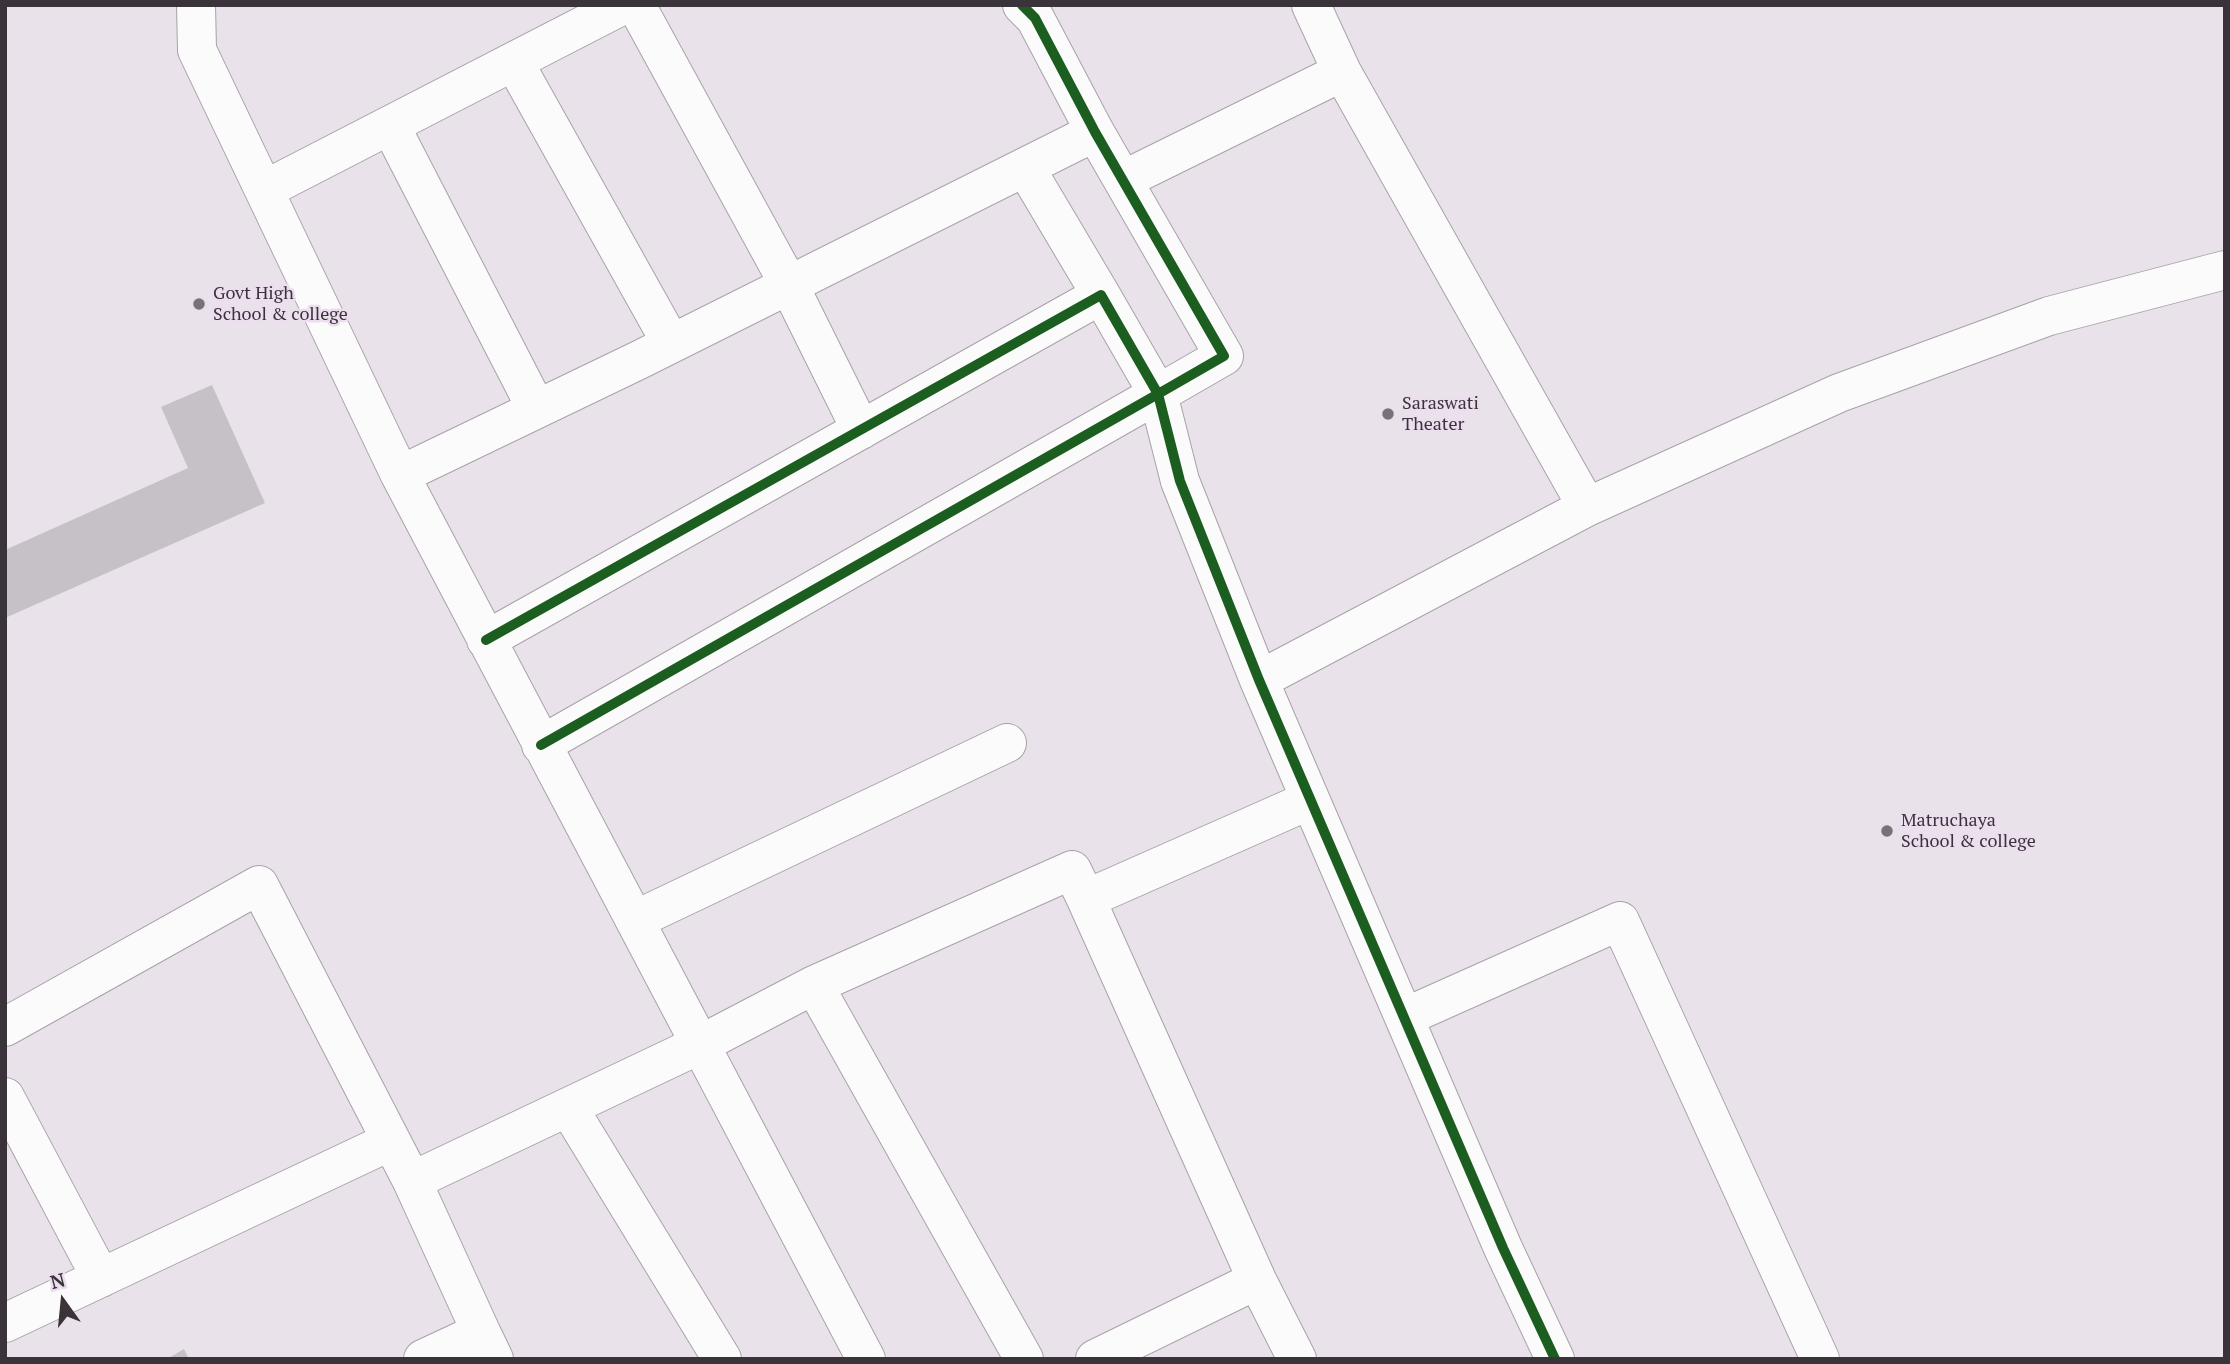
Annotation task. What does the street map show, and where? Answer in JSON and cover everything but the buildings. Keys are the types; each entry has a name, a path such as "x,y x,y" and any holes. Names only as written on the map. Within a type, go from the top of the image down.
{"street":[{"path":"197,5 197,50 400,475 866,1359"},
{"path":"264,190 623,5"},
{"path":"636,5 788,283 861,430"},
{"path":"541,745 1224,356 1095,132 1035,18 1022,5"},
{"path":"1311,5 1342,72 1587,507"},
{"path":"514,62 671,343"},
{"path":"1123,180 1342,72"},
{"path":"390,125 536,408"},
{"path":"400,475 1095,132"},
{"path":"1025,167 1158,394 1180,481 1259,680 1555,1359"},
{"path":"1259,680 1587,507 1839,393 2049,316 2225,270"},
{"path":"486,640 1101,295"},
{"path":"635,920 1007,743"},
{"path":"1086,899 1310,800"},
{"path":"412,1181 701,1044 814,985 1072,870 1257,1280 1297,1359"},
{"path":"5,1027 258,885 412,1181 487,1345 423,1359"},
{"path":"1405,1017 1620,921 1820,1359"},
{"path":"814,985 1024,1359"},
{"path":"5,1097 101,1278"},
{"path":"568,1107 722,1359"},
{"path":"5,1323 391,1141"},
{"path":"1095,1359 1257,1280"}],"cycle path":[{"path":"1022,5 1035,18 1095,132 1224,356 1158,394 1180,481 1259,680 1503,1248 1555,1359"},
{"path":"486,640 1101,295 1158,394 541,745"}],"place":[{"name":"Govt High School & college","path":"199,304"},
{"name":"Saraswati Theater","path":"1388,414"},
{"name":"Matruchaya School & college","path":"1887,831"}]}
